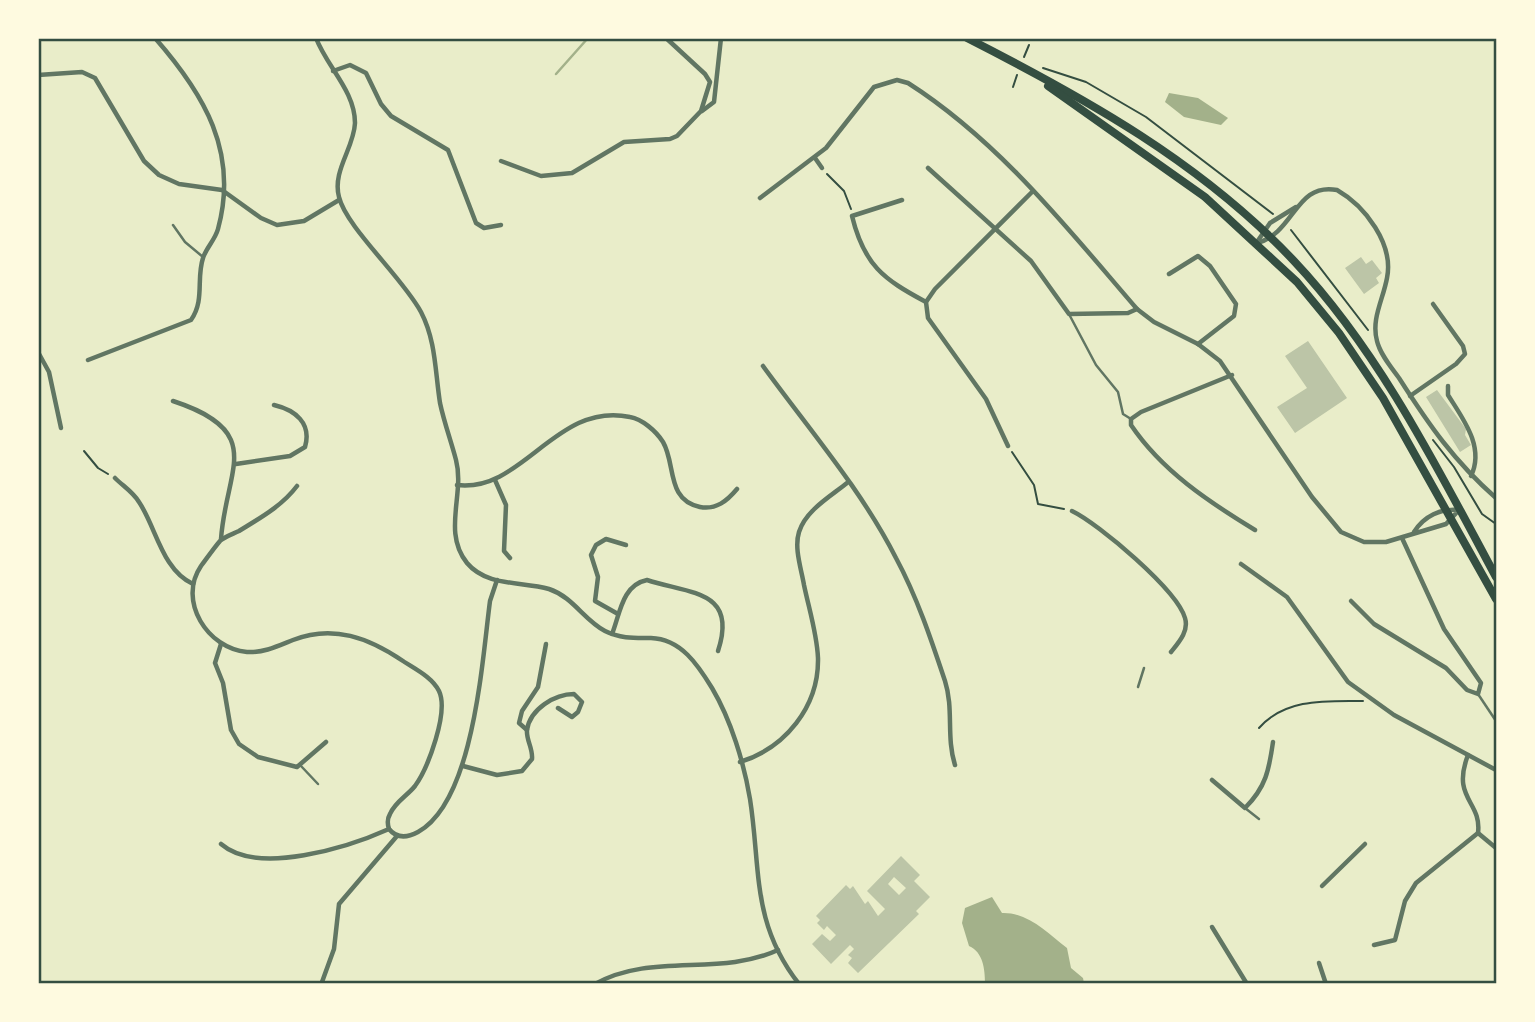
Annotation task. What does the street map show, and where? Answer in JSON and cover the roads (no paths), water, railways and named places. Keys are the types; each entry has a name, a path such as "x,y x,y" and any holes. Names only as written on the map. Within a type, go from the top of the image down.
{"highway":[{"path":"967,38 1041,80 1069,91 1149,140 1199,176 1272,239 1321,291 1349,328 1398,403 1496,577"},
{"path":"1041,80 1063,98 1177,175 1257,243 1304,290 1356,356 1446,508 1496,599"}],"street":[{"path":"88,360 191,320 200,297 203,257 218,228 222,190 221,151 216,129 190,82 155,38"},
{"path":"316,38 347,93 355,121 338,179 340,200 407,290 426,323 435,354 441,405 456,461 455,532 460,551 478,572 497,580 558,593 598,627 612,634 626,638 665,640 685,652 722,706 750,801 758,890 778,950 799,984"},
{"path":"666,38 705,74 710,82 701,111"},
{"path":"501,161 541,176 572,173 624,142 677,136 701,111 714,102 721,38"},
{"path":"333,71 350,65 363,71 388,113 448,150 476,223 484,228 501,225"},
{"path":"38,75 82,72 95,78 144,160 159,175 179,184 222,190 261,218 285,225 304,221 340,200"},
{"path":"760,198 815,158 834,139 865,95 874,87 897,80 916,88 969,130 1033,191 1137,309 1154,322 1198,344 1220,361 1329,522 1341,532 1364,542 1386,542 1435,528 1452,520 1459,510 1446,508 1419,524 1414,532"},
{"path":"815,158 822,168"},
{"path":"928,168 1031,261 1069,314 1128,313 1137,309"},
{"path":"1257,243 1272,239 1291,219 1303,198 1316,191 1337,190 1350,199 1384,243 1388,267 1376,314 1376,340 1441,444 1496,498"},
{"path":"1008,446 986,399 928,318 926,302 935,289 1033,191"},
{"path":"902,201 852,216 865,256 902,289 926,302"},
{"path":"1257,243 1263,231 1278,217 1297,207"},
{"path":"1170,274 1198,256 1210,266 1236,304 1234,316 1198,344"},
{"path":"1410,396 1456,364 1465,354 1463,346 1433,304"},
{"path":"38,352 49,372 61,428"},
{"path":"763,366 893,551 922,615 948,690 950,738 956,765"},
{"path":"1231,375 1141,412 1131,419 1131,425 1175,474 1215,506 1255,530"},
{"path":"1448,386 1448,395 1475,447 1476,461 1471,476"},
{"path":"173,401 198,409 216,420 230,440 236,464 223,516 221,539"},
{"path":"236,464 290,456 305,447 306,429 300,418 291,409 274,405"},
{"path":"457,485 478,485 495,480 562,431 591,419 618,415 641,421 661,439 675,486 685,500 700,507 715,506 737,489"},
{"path":"115,478 135,496 171,562 182,577 193,584"},
{"path":"495,480 506,505 504,551 510,558"},
{"path":"740,762 762,754 783,738 796,724 812,696 817,676 817,652 798,538 810,514 847,483"},
{"path":"297,486 276,507 221,539 200,568 193,584 195,610 205,627 221,644 237,651 260,652 308,635 351,635 378,645 432,682 440,692 442,705 433,743 417,783 390,812 389,829"},
{"path":"1072,511 1093,522 1129,553 1177,604 1185,617 1186,626 1183,636 1171,652"},
{"path":"1351,601 1374,624 1446,668 1468,690 1478,694 1481,683 1444,629 1402,538"},
{"path":"618,614 595,601 598,578 591,555 596,545 606,539 626,545"},
{"path":"1241,564 1287,597 1339,674 1394,715 1496,770"},
{"path":"389,829 397,836 406,837 419,832 436,817 463,766 490,601 497,580"},
{"path":"612,634 630,589 647,580 705,595 717,606 725,631 718,651"},
{"path":"221,644 215,663 223,683 229,723 236,740 258,757 300,766 326,742"},
{"path":"527,730 519,723 520,716 538,687 546,644"},
{"path":"463,766 497,775 519,773 532,759 527,730 536,712 551,700 570,694 578,696 582,702 581,709 572,717 558,708"},
{"path":"1212,780 1245,808 1261,792 1269,776 1273,742"},
{"path":"1468,755 1461,777 1462,786 1476,817 1478,833 1496,848"},
{"path":"220,844 236,853 294,858 389,829"},
{"path":"1374,945 1395,940 1405,901 1416,883 1478,833"},
{"path":"322,982 334,949 339,904 397,836"},
{"path":"1322,886 1365,844"},
{"path":"1212,927 1247,984"},
{"path":"595,984 639,967 744,961 778,950"},
{"path":"1319,962 1326,984"}],"lane":[{"path":"173,225 203,257"},
{"path":"1069,314 1096,365 1118,392 1123,414 1131,419"},
{"path":"1138,687 1144,668"},
{"path":"1478,694 1496,721"},
{"path":"300,766 318,784"},
{"path":"1245,808 1259,819"}],"waterway":[{"path":"556,74 588,38"}]}
